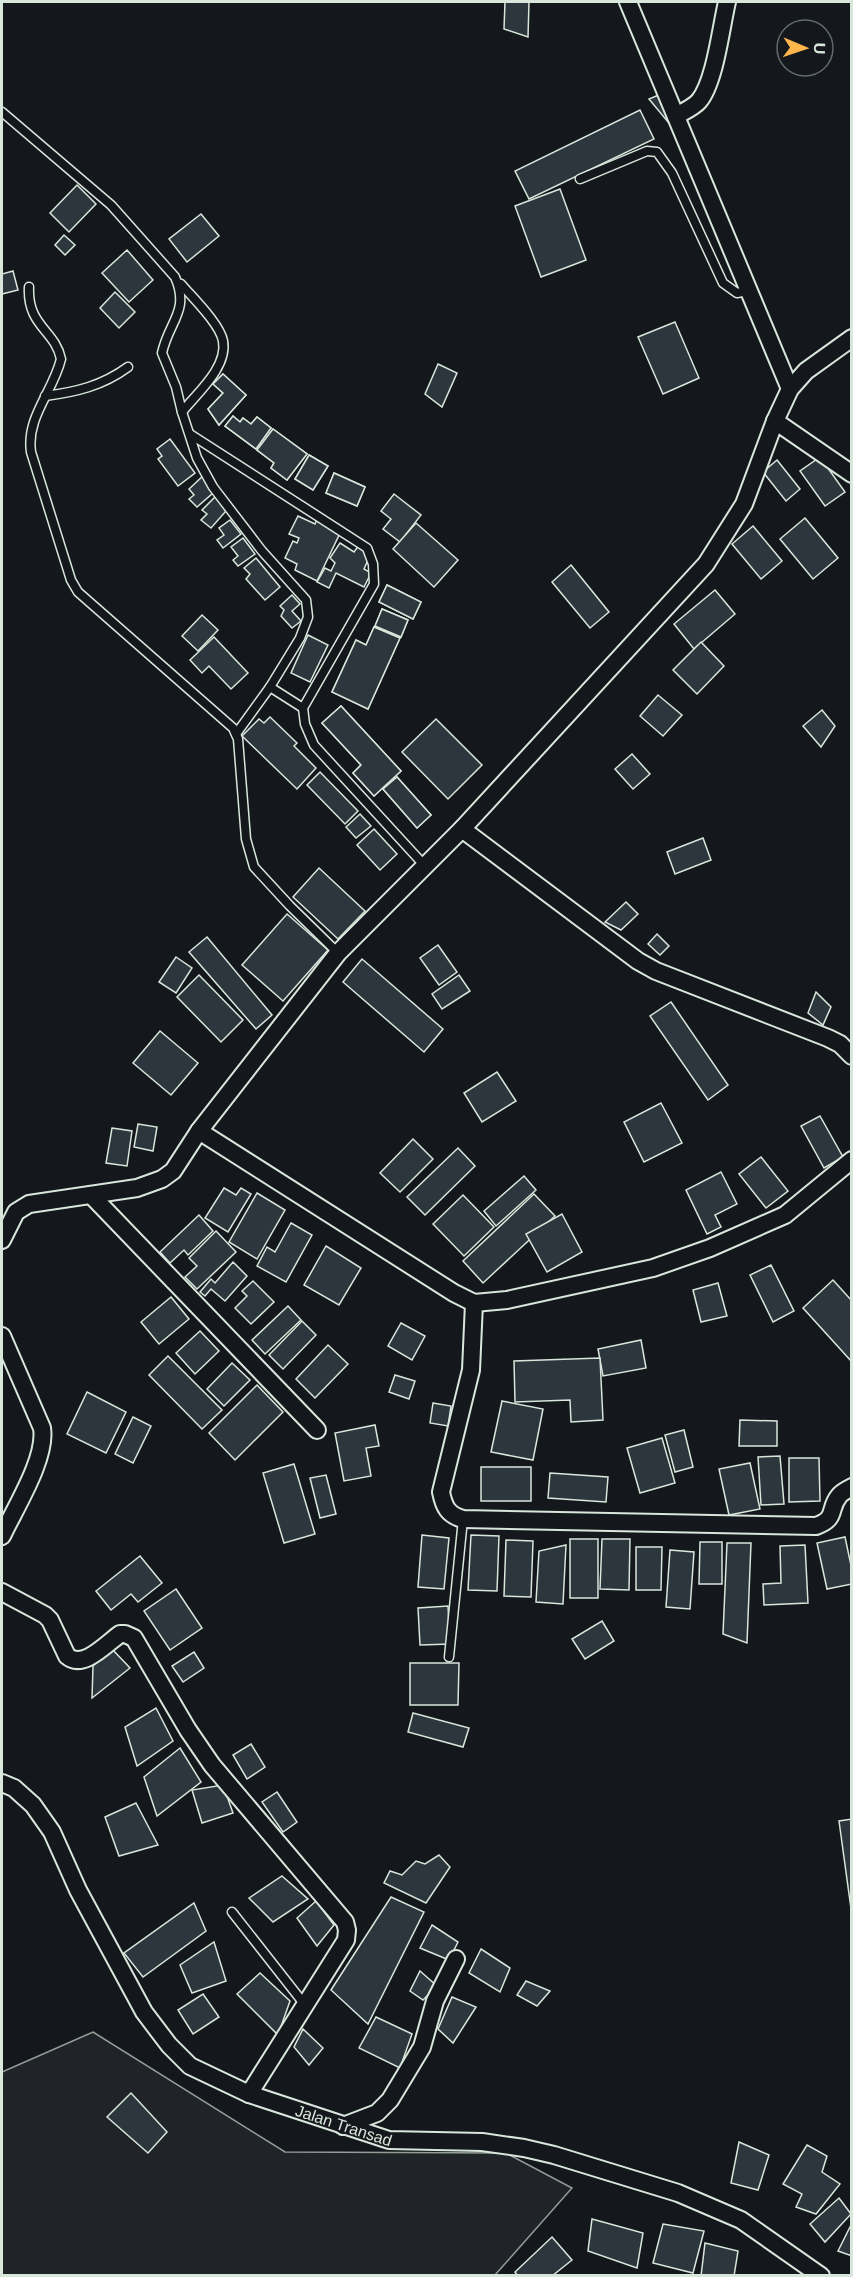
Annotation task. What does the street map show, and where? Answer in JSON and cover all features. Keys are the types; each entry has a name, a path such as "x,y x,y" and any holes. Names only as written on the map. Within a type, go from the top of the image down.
{"street":[{"path":"628,2 790,389"},
{"path":"676,116 698,103 710,80 726,2"},
{"path":"2,1240 16,1212 29,1204 137,1188 162,1179 172,1171 199,1131 338,953 462,829 706,564 744,504 775,421 790,389 806,371 852,338"},
{"path":"775,421 852,474"},
{"path":"462,829 638,961 656,971 828,1038 840,1044 852,1056"},
{"path":"199,1131 444,1287 474,1302 507,1300 653,1268 710,1248 785,1215 852,1160"},
{"path":"91,1195 318,1430"},
{"path":"474,1302 471,1370 441,1492 447,1511 453,1517 816,1526 826,1523 831,1517 840,1494 852,1487"},
{"path":"2,1336 42,1428 44,1439 38,1461 2,1536"},
{"path":"2,1592 45,1615 50,1620 67,1656 76,1662 86,1659 120,1635 125,1634 134,1638 188,1730 212,1765 345,1922 346,1940 249,2094"},
{"name":"Jalan Transad","path":"2,1784 14,1788 33,1804 52,1832 78,1890 144,2012 169,2045 190,2067 249,2094 389,2140 482,2142 524,2148 678,2193 741,2220 821,2276"},
{"path":"342,2126 377,2113 390,2100 422,2048 435,2001 456,1959"}],"lane":[{"path":"2,112 111,205 216,327 223,340 222,358 213,374 182,412"},
{"path":"580,179 647,151 657,152 672,172 723,283 737,293 748,291"},
{"path":"175,277 182,303 162,353 176,387 197,458 213,487 262,551 306,600 309,617 286,663 236,734"},
{"path":"29,287 30,308 61,359 32,426 29,441 74,586 228,723 236,734 246,839 254,867 338,953"},
{"path":"45,396 100,384 128,367"},
{"path":"189,434 368,548 374,564 374,584 303,708 305,724 314,746 425,866"},
{"path":"270,687 303,708"},
{"path":"449,1656 463,1519"},
{"path":"232,1912 305,2005"}],"shaded area":[{"path":"93,2032 285,2152 506,2153 572,2188 495,2275 2,2275 2,2072"}],"building":[{"path":"505,2 529,2 528,37 504,29"},
{"path":"661,94 672,118 668,122 649,99"},
{"path":"640,110 654,139 529,199 515,171"},
{"path":"77,185 96,204 69,232 50,213"},
{"path":"560,189 586,260 541,277 515,206"},
{"path":"201,214 219,236 187,262 169,239"},
{"path":"64,235 75,245 65,255 55,245"},
{"path":"127,250 153,280 129,302 102,273"},
{"path":"13,271 18,290 2,294 2,274"},
{"path":"115,292 135,312 119,328 100,308"},
{"path":"675,322 699,378 663,394 638,337"},
{"path":"438,364 457,373 442,407 425,394"},
{"path":"223,374 246,395 219,425 208,409 223,393 213,384"},
{"path":"223,374 246,395 219,425 208,409 223,393 213,384"},
{"path":"233,416 240,422 243,418 251,424 257,417 271,428 256,449 225,426"},
{"path":"233,416 240,422 243,418 251,424 257,417 271,428 256,449 225,426"},
{"path":"273,429 307,454 287,480 271,468 274,463 257,450"},
{"path":"273,429 307,454 287,480 271,468 274,463 257,450"},
{"path":"170,439 195,473 178,486 158,459 162,456 157,449"},
{"path":"309,455 328,466 313,490 295,479"},
{"path":"309,455 328,466 313,490 295,479"},
{"path":"820,457 845,492 825,506 800,471"},
{"path":"777,460 800,489 786,501 763,472"},
{"path":"334,473 365,487 357,506 326,493"},
{"path":"334,473 365,487 357,506 326,493"},
{"path":"204,475 213,493 197,507 189,499 194,495 189,489"},
{"path":"394,494 421,515 400,542 383,529 391,519 381,511"},
{"path":"216,496 226,511 211,528 201,520 207,514 202,510"},
{"path":"298,516 315,524 318,517 342,529 317,581 295,570 297,564 285,558 293,541 297,543 299,538 289,534"},
{"path":"805,518 838,558 813,579 780,539"},
{"path":"230,520 241,534 223,548 217,540 224,535 219,528"},
{"path":"416,523 458,560 434,587 393,549"},
{"path":"753,526 782,561 761,579 732,544"},
{"path":"243,538 255,554 238,566 233,560 238,556 231,547"},
{"path":"340,543 354,552 359,545 363,547 369,558 364,569 371,573 364,587 336,573 329,588 317,582 325,568 331,571 335,563 330,558"},
{"path":"256,558 280,587 265,600 246,579 250,574 244,568"},
{"path":"571,565 609,612 590,628 552,582"},
{"path":"387,585 421,602 413,619 379,602"},
{"path":"387,585 421,602 413,619 379,602"},
{"path":"715,590 735,614 694,649 674,624"},
{"path":"292,595 300,604 292,611 301,621 292,628 281,616 284,610 280,606"},
{"path":"382,609 408,620 401,637 375,626"},
{"path":"382,609 408,620 401,637 375,626"},
{"path":"202,615 218,630 198,651 182,636"},
{"path":"374,627 400,638 368,709 332,692 356,640 366,645"},
{"path":"374,627 400,638 368,709 332,692 356,640 366,645"},
{"path":"308,635 328,645 310,682 291,673"},
{"path":"214,637 248,673 231,689 209,666 202,673 190,660"},
{"path":"701,642 724,666 697,694 673,670"},
{"path":"658,695 682,715 663,736 640,716"},
{"path":"341,706 401,771 374,796 353,773 361,765 322,723"},
{"path":"341,706 401,771 374,796 353,773 361,765 322,723"},
{"path":"822,710 835,726 821,747 803,726"},
{"path":"270,717 297,743 294,746 316,768 297,789 242,736 259,719 264,723"},
{"path":"436,719 482,765 448,799 402,752"},
{"path":"632,754 650,774 633,789 615,769"},
{"path":"320,772 358,811 345,824 307,785"},
{"path":"397,777 431,815 417,828 383,789"},
{"path":"397,777 431,815 417,828 383,789"},
{"path":"360,814 371,826 356,838 346,827"},
{"path":"374,829 397,854 380,870 357,845"},
{"path":"703,838 711,860 675,874 667,852"},
{"path":"319,868 365,911 338,939 293,897"},
{"path":"626,902 638,914 621,930 605,922"},
{"path":"287,914 328,950 283,1001 242,965"},
{"path":"657,934 669,946 660,955 648,944"},
{"path":"207,937 272,1015 256,1029 189,952"},
{"path":"438,945 457,972 439,985 420,958"},
{"path":"176,957 192,968 176,993 159,982"},
{"path":"362,959 443,1029 424,1052 343,982"},
{"path":"199,975 243,1020 221,1042 177,997"},
{"path":"459,975 470,991 442,1009 432,994"},
{"path":"816,992 831,1007 823,1025 808,1013"},
{"path":"671,1002 728,1085 708,1100 650,1016"},
{"path":"160,1031 198,1063 171,1095 133,1063"},
{"path":"497,1072 516,1101 482,1122 464,1093"},
{"path":"661,1103 682,1143 644,1162 624,1122"},
{"path":"820,1116 843,1157 824,1168 801,1126"},
{"path":"138,1124 157,1127 153,1151 134,1147"},
{"path":"112,1128 132,1131 127,1166 106,1163"},
{"path":"413,1139 433,1159 400,1192 380,1173"},
{"path":"458,1148 475,1166 425,1215 407,1197"},
{"path":"761,1157 788,1191 766,1208 739,1174"},
{"path":"721,1172 737,1204 715,1215 721,1227 707,1234 686,1190"},
{"path":"524,1176 536,1190 496,1226 484,1211"},
{"path":"224,1188 236,1195 241,1188 251,1194 228,1232 205,1218"},
{"path":"257,1193 285,1210 257,1259 229,1242"},
{"path":"534,1194 555,1216 483,1283 463,1261"},
{"path":"463,1195 494,1227 464,1256 433,1224"},
{"path":"562,1214 582,1252 547,1272 526,1234"},
{"path":"199,1215 213,1231 188,1255 184,1250 170,1263 160,1252"},
{"path":"291,1223 312,1235 286,1282 257,1266 267,1247 275,1252"},
{"path":"216,1231 236,1252 197,1289 185,1277 197,1266 189,1258"},
{"path":"326,1246 361,1268 339,1305 304,1285"},
{"path":"233,1262 247,1276 225,1301 211,1289 205,1296 200,1292 211,1279 215,1283"},
{"path":"771,1265 794,1311 773,1322 750,1275"},
{"path":"833,1280 852,1301 852,1362 803,1308"},
{"path":"253,1281 274,1302 251,1324 235,1308 247,1296 242,1291"},
{"path":"718,1283 727,1316 701,1322 693,1290"},
{"path":"171,1297 189,1319 159,1344 141,1322"},
{"path":"288,1306 301,1320 265,1354 252,1340"},
{"path":"302,1321 316,1335 283,1369 269,1355"},
{"path":"401,1323 425,1336 412,1360 388,1346"},
{"path":"200,1331 219,1351 195,1374 176,1353"},
{"path":"641,1340 646,1368 603,1376 598,1349"},
{"path":"328,1345 348,1364 315,1398 296,1379"},
{"path":"168,1356 222,1410 202,1429 149,1375"},
{"path":"600,1358 603,1420 571,1422 570,1400 515,1402 514,1361"},
{"path":"232,1363 250,1380 224,1406 207,1389"},
{"path":"395,1375 415,1381 409,1399 389,1392"},
{"path":"257,1385 283,1412 235,1460 209,1433"},
{"path":"87,1392 126,1412 106,1453 67,1434"},
{"path":"502,1401 543,1409 533,1460 491,1452"},
{"path":"433,1403 451,1406 448,1426 430,1423"},
{"path":"133,1417 151,1426 133,1463 115,1454"},
{"path":"740,1420 777,1421 777,1446 739,1446"},
{"path":"375,1425 379,1446 366,1448 371,1476 344,1481 335,1433"},
{"path":"684,1430 693,1467 675,1472 665,1435"},
{"path":"662,1438 675,1483 640,1493 627,1448"},
{"path":"780,1456 784,1504 761,1505 758,1457"},
{"path":"789,1458 819,1458 820,1501 789,1502"},
{"path":"750,1463 760,1509 729,1515 719,1469"},
{"path":"294,1464 315,1534 284,1543 263,1473"},
{"path":"481,1467 531,1467 531,1501 481,1501"},
{"path":"550,1473 608,1477 606,1502 548,1498"},
{"path":"326,1475 336,1514 320,1518 310,1478"},
{"path":"422,1535 449,1538 444,1589 418,1587"},
{"path":"471,1535 499,1536 497,1591 468,1590"},
{"path":"845,1537 852,1570 852,1584 827,1589 817,1543"},
{"path":"570,1539 598,1539 598,1598 570,1598"},
{"path":"602,1539 630,1539 629,1590 600,1589"},
{"path":"506,1540 533,1541 531,1597 504,1596"},
{"path":"700,1542 722,1542 722,1584 699,1584"},
{"path":"727,1543 751,1543 747,1643 723,1634"},
{"path":"566,1545 563,1604 536,1602 539,1551"},
{"path":"805,1545 808,1603 764,1605 763,1584 781,1583 780,1546"},
{"path":"636,1547 662,1547 661,1590 636,1590"},
{"path":"670,1550 694,1552 690,1609 666,1607"},
{"path":"140,1556 162,1583 138,1602 131,1594 111,1610 96,1591"},
{"path":"176,1589 202,1628 170,1650 144,1611"},
{"path":"448,1606 450,1644 420,1645 418,1608"},
{"path":"602,1621 614,1641 585,1659 572,1639"},
{"path":"112,1649 130,1668 92,1698 93,1666"},
{"path":"194,1652 204,1668 183,1682 172,1666"},
{"path":"410,1663 459,1663 458,1705 410,1705"},
{"path":"156,1708 173,1741 137,1766 125,1727"},
{"path":"413,1713 469,1728 463,1747 408,1732"},
{"path":"251,1744 265,1767 247,1779 233,1755"},
{"path":"180,1748 201,1782 157,1816 144,1777"},
{"path":"223,1785 233,1813 202,1823 192,1790"},
{"path":"277,1792 297,1822 283,1832 262,1802"},
{"path":"136,1803 158,1845 119,1856 105,1817"},
{"path":"852,1819 852,1916 839,1821"},
{"path":"439,1855 450,1867 426,1903 384,1883 390,1871 402,1875 416,1861 425,1864"},
{"path":"282,1876 308,1899 273,1922 249,1898"},
{"path":"391,1897 424,1912 368,2024 331,1990"},
{"path":"316,1901 334,1925 317,1946 297,1918"},
{"path":"194,1903 206,1931 143,1977 124,1953"},
{"path":"432,1925 458,1942 449,1960 420,1948"},
{"path":"214,1942 226,1981 192,1993 180,1965"},
{"path":"481,1949 510,1968 500,1992 469,1973"},
{"path":"420,1971 437,1986 423,2000 410,1991"},
{"path":"260,1973 290,2001 278,2035 237,1994"},
{"path":"526,1981 550,1991 537,2006 517,1995"},
{"path":"203,1994 219,2017 193,2034 178,2010"},
{"path":"452,1997 476,2007 453,2043 438,2029"},
{"path":"376,2017 412,2034 400,2068 359,2048"},
{"path":"303,2029 323,2048 309,2065 294,2047"},
{"path":"131,2093 167,2132 148,2153 107,2117"},
{"path":"739,2142 769,2155 758,2190 731,2183"},
{"path":"807,2145 827,2156 822,2172 840,2184 816,2214 796,2207 802,2194 783,2184"},
{"path":"839,2198 851,2214 825,2242 810,2224"},
{"path":"592,2219 643,2233 637,2268 588,2251"},
{"path":"852,2223 852,2256 838,2251"},
{"path":"663,2224 704,2231 693,2273 653,2263"},
{"path":"552,2237 572,2260 552,2276 518,2276 515,2272"},
{"path":"705,2243 738,2251 734,2276 701,2276"}]}
